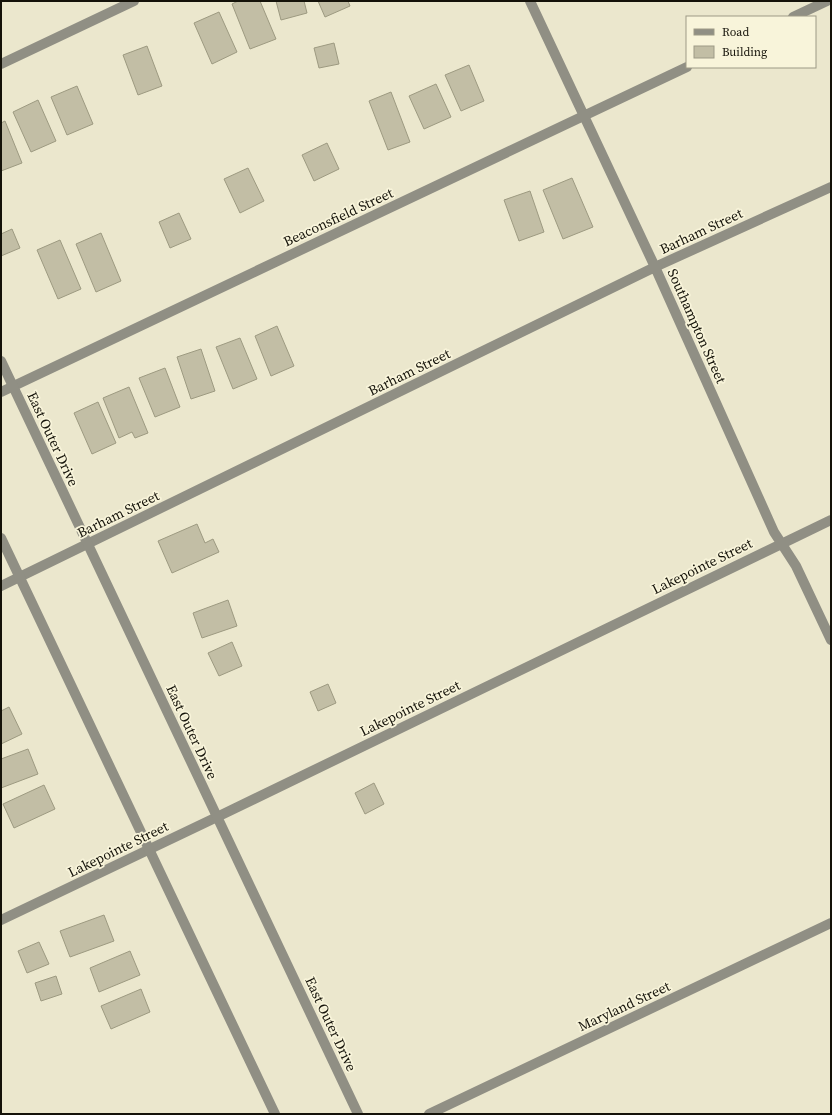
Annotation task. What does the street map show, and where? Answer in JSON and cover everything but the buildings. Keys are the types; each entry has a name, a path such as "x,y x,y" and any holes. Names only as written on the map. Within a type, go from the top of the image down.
{"street":[{"path":"1,64 134,1"},
{"name":"Southampton Street","path":"530,1 655,267 774,532 780,544 796,566 831,640"},
{"path":"795,16 827,1"},
{"name":"Beaconsfield Street","path":"1,392 686,67"},
{"name":"Barham Street","path":"1,586 655,267 831,187"},
{"name":"East Outer Drive","path":"1,361 358,1114"},
{"name":"Lakepointe Street","path":"1,920 831,520"},
{"path":"1,538 275,1114"},
{"name":"Maryland Street","path":"429,1114 831,923"}]}
